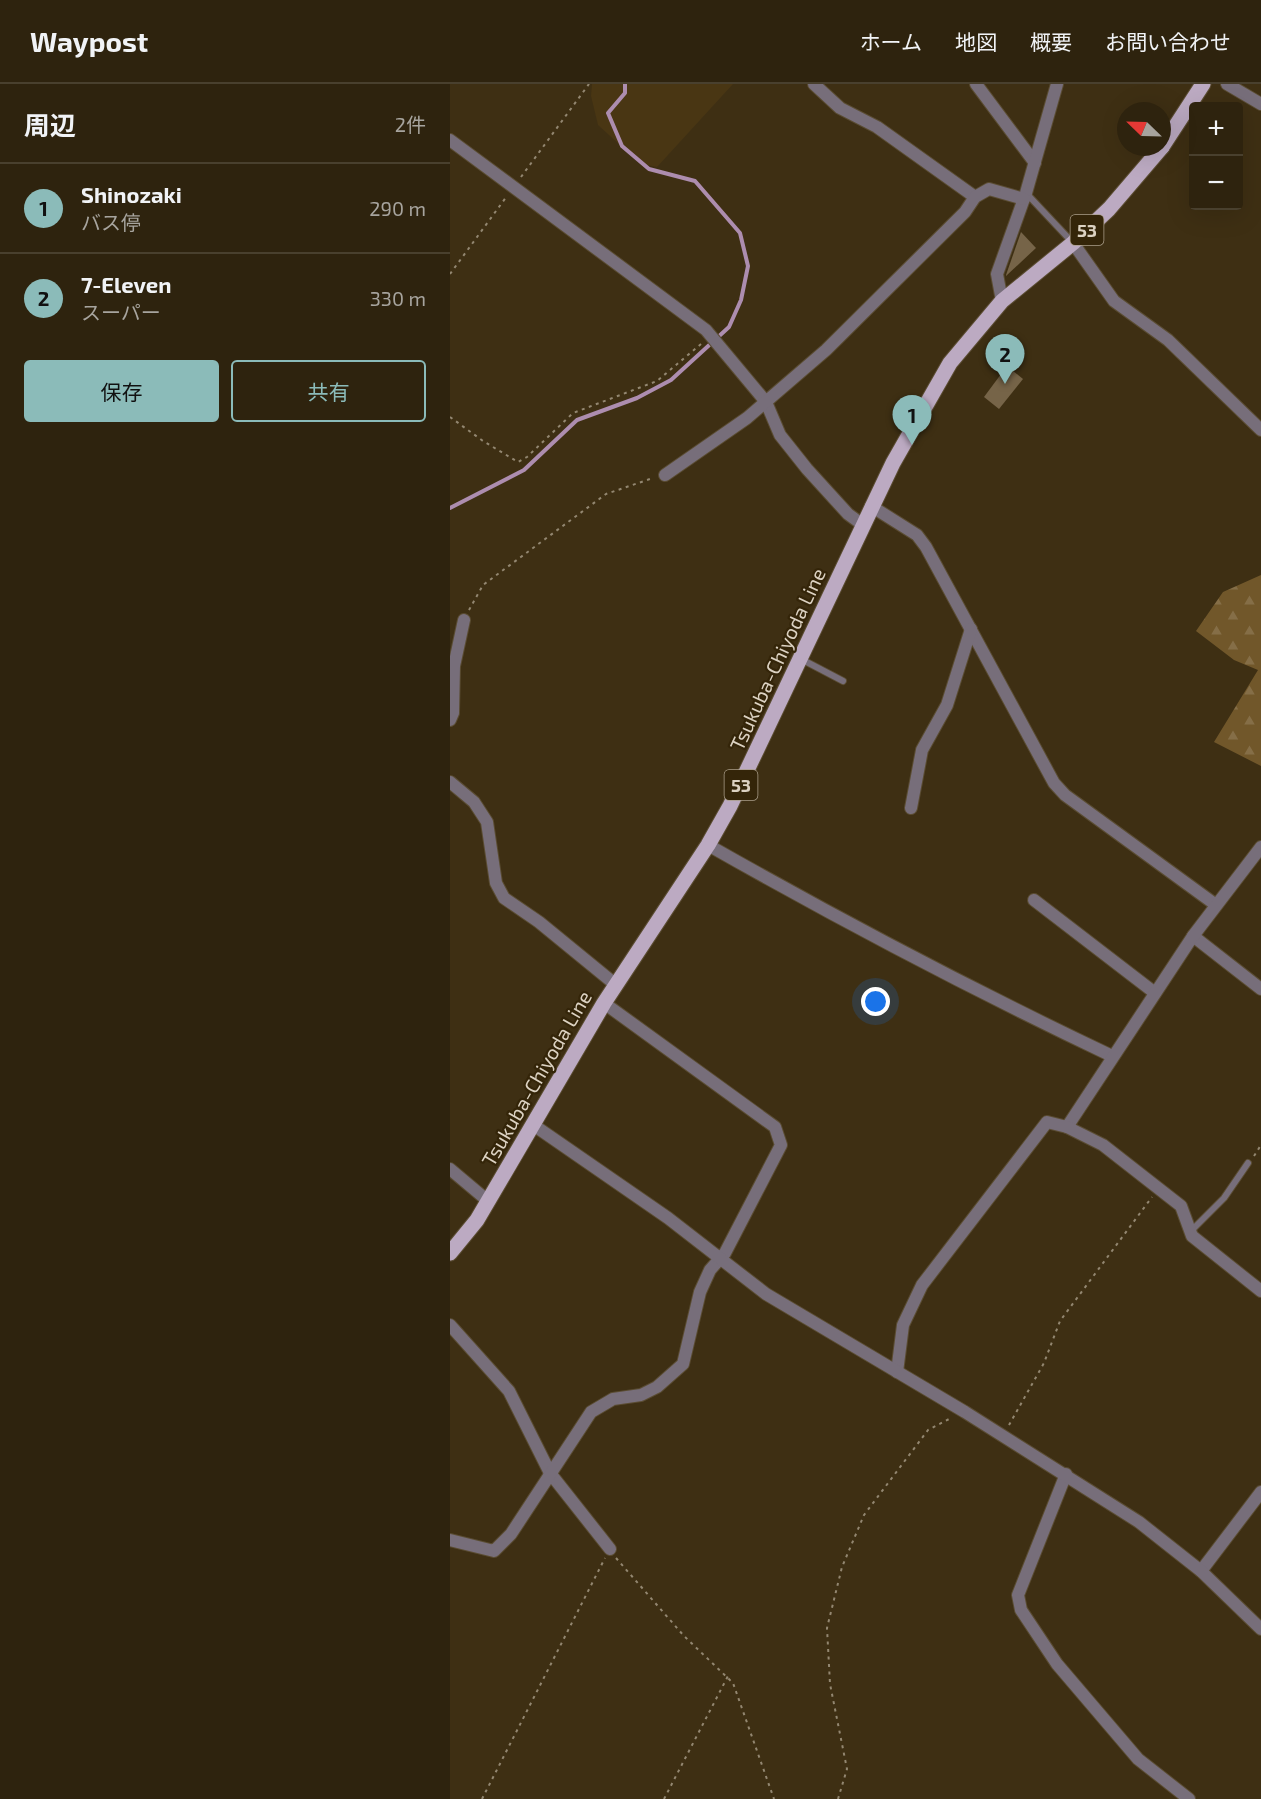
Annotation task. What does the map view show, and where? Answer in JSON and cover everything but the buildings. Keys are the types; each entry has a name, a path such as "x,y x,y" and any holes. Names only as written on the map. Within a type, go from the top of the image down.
{"main road":[{"name":"Tsukuba-Chiyoda Line","path":"1171,133 1203,84"},
{"name":"Tsukuba-Chiyoda Line","path":"450,1253 463,1239 488,1201 604,1003 708,845 752,762 872,506 911,428 939,381 974,332 1002,301 1073,243 1109,209 1154,156"}],"street":[{"path":"814,84 840,108 877,127 975,196"},
{"path":"1002,301 997,274 1025,196 1056,84"},
{"path":"1227,84 1261,104"},
{"path":"979,85 1035,163"},
{"path":"450,140 651,287 711,336 766,402 787,444 842,506 863,525"},
{"path":"665,475 766,402 826,350 965,212 975,196 989,189 1025,196"},
{"path":"1073,243 1114,301 1183,352 1261,430"},
{"path":"872,506 917,535 926,547 1054,783 1065,795 1216,905"},
{"path":"450,720 453,713 454,666 464,620"},
{"path":"911,808 922,750 947,705 970,629"},
{"path":"450,782 474,802 487,822 496,883 504,898 539,922 616,985"},
{"path":"708,845 813,906 1012,1008 1112,1056"},
{"path":"1067,1127 1193,936 1261,847"},
{"path":"1034,900 1155,993"},
{"path":"1193,936 1261,989"},
{"path":"450,1540 494,1551 511,1534 591,1412 613,1399 641,1395 657,1387 683,1364 700,1292 719,1256 725,1253 781,1145 775,1127 604,1003"},
{"path":"897,1372 903,1324 922,1285 1047,1122 1067,1127 1103,1146 1181,1206 1192,1236 1261,1291"},
{"path":"532,1124 719,1256 766,1294 965,1412 1139,1522 1201,1571 1261,1629"},
{"path":"450,1169 488,1201"},
{"path":"450,1325 509,1391 550,1473 610,1550"},
{"path":"1066,1474 1018,1595 1021,1610 1057,1664 1138,1759 1190,1799"},
{"path":"1201,1571 1261,1492"}],"lane":[{"path":"1025,196 1073,243"},
{"path":"800,659 843,681"},
{"path":"1191,1231 1224,1198 1248,1163"}],"path":[{"path":"450,417 483,441 518,462 527,457 573,413 657,381 711,336"},
{"path":"464,620 483,585 606,494 665,475"},
{"path":"1248,1163 1261,1145"},
{"path":"1004,1436 1044,1363 1060,1321 1158,1188"},
{"path":"838,1799 847,1769 830,1684 827,1628 842,1567 864,1515 928,1430 965,1412"},
{"path":"482,1799 610,1550 684,1636 733,1683 774,1799"},
{"path":"664,1799 728,1676"}],"shaded area":[{"path":"592,84 733,84 657,167 641,164 598,125 591,96"}],"green space":[{"path":"1261,575 1261,766 1214,742 1258,670 1234,660 1196,631 1223,592"}],"waterway":[{"path":"450,508 524,470 577,420 637,398 671,380 729,327 741,300 748,266 740,233 695,181 649,169 622,146 608,113 625,93 625,84"}],"place":[{"name":"7-Eleven","path":"1005,384"},
{"name":"Shinozaki","path":"912,445"}]}
